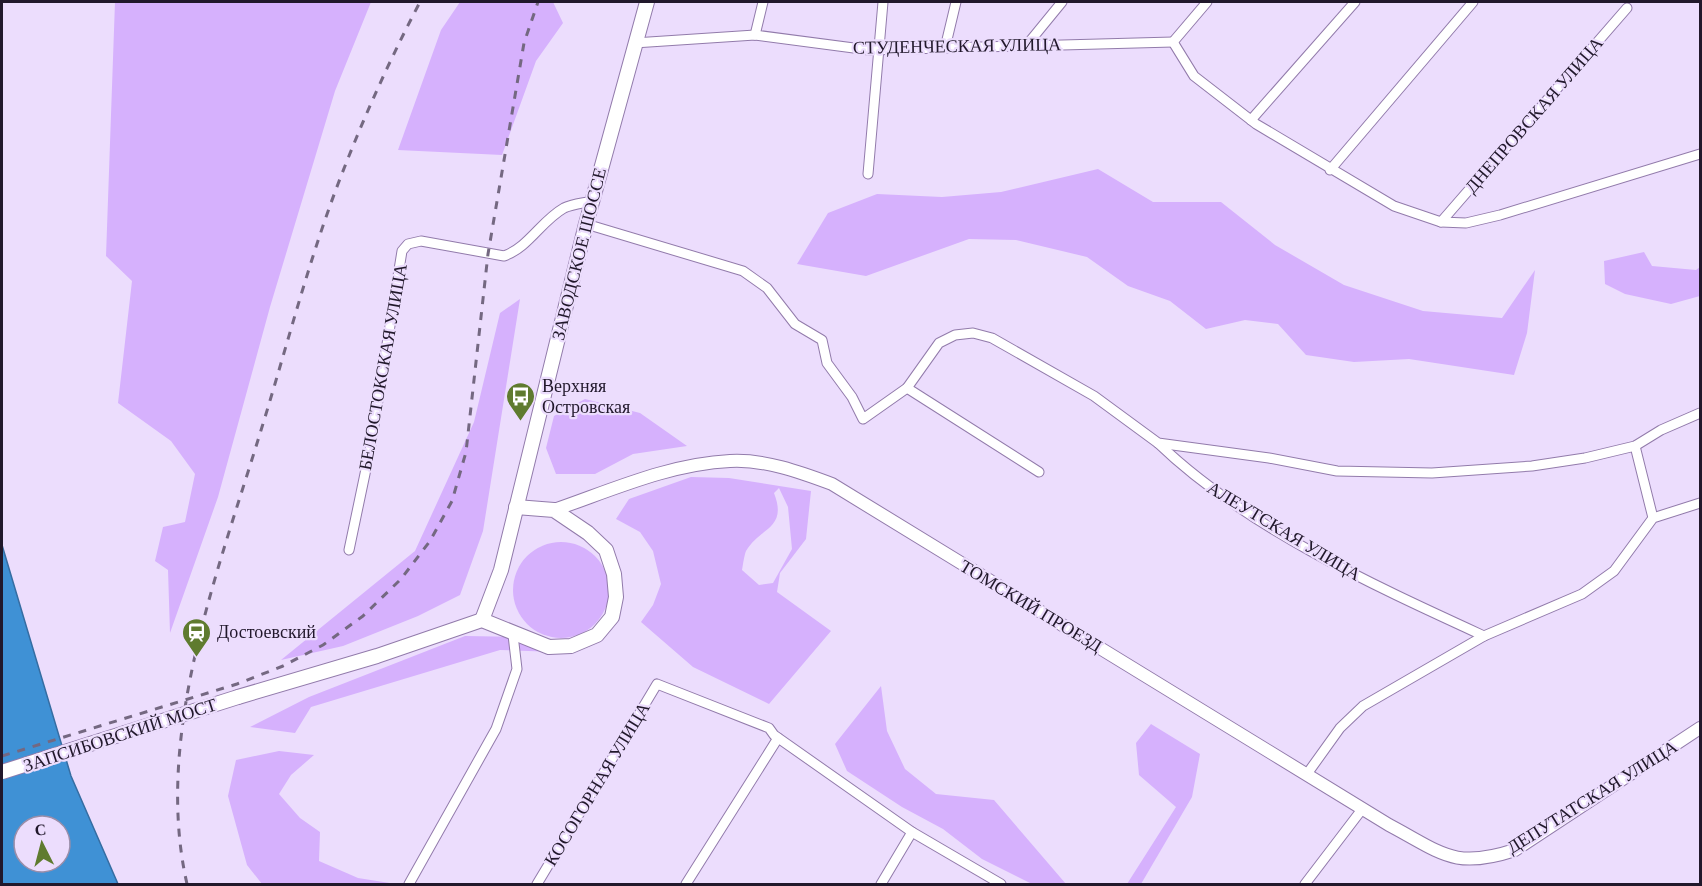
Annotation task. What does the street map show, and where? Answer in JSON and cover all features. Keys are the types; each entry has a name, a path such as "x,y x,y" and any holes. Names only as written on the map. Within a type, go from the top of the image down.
{"main road":[{"name":"ЗАВОДСКОЕ ШОССЕ","path":"482,620 501,570 586,224 647,2"},
{"path":"482,620 513,635 549,647 571,646 597,635 612,618 616,597 614,574 606,550 588,533 554,510 516,507"},
{"name":"ЗАПСИБОВСКИЙ МОСТ","path":"2,772 238,697 377,656 482,620"}],"street":[{"path":"755,34 764,2"},
{"path":"868,174 876,50 883,2"},
{"path":"945,48 956,2"},
{"path":"1026,46 1062,2"},
{"path":"1207,2 1173,42 1194,76 1251,120 1330,170 1394,206 1441,222 1466,223 1500,215 1701,154"},
{"path":"1251,120 1355,2"},
{"path":"1330,170 1473,2"},
{"name":"ДНЕПРОВСКАЯ УЛИЦА","path":"1441,222 1627,8"},
{"name":"СТУДЕНЧЕСКАЯ УЛИЦА","path":"634,43 755,34 876,50 1173,42"},
{"name":"БЕЛОСТОКСКАЯ УЛИЦА","path":"349,550 370,450 402,251 408,244 421,241 504,256 516,252 551,218 566,207 592,201"},
{"name":"АЛЕУТСКАЯ УЛИЦА","path":"586,224 743,271 767,288 795,324 822,340 827,363 852,397 863,419 906,387 939,343 955,335 973,333 992,339 1094,396 1158,443 1189,473 1320,557 1484,636"},
{"path":"906,387 1039,472"},
{"path":"1158,443 1269,458 1337,471 1432,473 1532,466 1635,446 1661,430 1701,413"},
{"path":"1635,446 1653,518"},
{"name":"ТОМСКИЙ ПРОЕЗД","path":"554,510 676,467 732,461 792,469 832,484 1363,808 1445,855"},
{"path":"1307,774 1340,728 1363,706 1484,636 1582,594 1614,571 1653,518 1701,503"},
{"path":"409,885 496,729 517,669 513,635"},
{"name":"КОСОГОРНАЯ УЛИЦА","path":"537,885 657,684 770,728 776,736"},
{"name":"ДЕПУТАТСКАЯ УЛИЦА","path":"1445,855 1458,860 1486,860 1515,850 1701,728"},
{"path":"686,885 776,736 912,832 1000,885"},
{"path":"1305,885 1363,808"},
{"path":"881,885 912,832"}],"shaded area":[{"path":"115,2 371,2 335,91 270,307 218,497 170,633 168,570 155,561 163,527 185,522 195,474 171,441 118,403 132,281 106,256"},
{"path":"460,2 553,2 563,23 536,61 502,155 398,150 441,30"},
{"path":"1098,169 1153,202 1221,202 1275,245 1344,285 1423,311 1502,318 1535,270 1527,333 1514,375 1409,359 1354,362 1306,355 1278,324 1245,320 1206,329 1170,301 1128,286 1087,257 1016,240 969,239 866,276 797,264 828,213 877,194 942,197 1001,192"},
{"path":"1644,252 1652,266 1696,270 1700,267 1700,296 1671,304 1625,294 1605,284 1604,261"},
{"path":"520,299 483,531 460,595 418,616 343,646 281,660 415,551 474,422 500,313"},
{"path":"585,399 640,413 687,446 633,454 595,474 556,474 546,448 554,416"},
{"path":"691,477 729,478 811,491 806,539 780,573 777,592 831,631 769,704 693,667 641,622 653,605 661,584 653,551 640,532 616,519 629,499","holes":["779,488 788,507 792,549 773,583 759,585 742,570 746,551 775,521 778,514 774,493"]},
{"path":"561,542 579,545 595,556 606,572 609,590 606,608 595,624 579,635 561,638 543,635 527,624 516,608 513,590 516,572 527,556 543,545"},
{"path":"465,636 520,637 556,652 500,650 311,707 295,733 250,727 309,697"},
{"path":"881,686 887,731 905,769 936,794 994,800 1066,884 1032,884 982,859 943,829 902,807 847,771 835,744"},
{"path":"1151,724 1200,754 1192,797 1141,884 1127,884 1176,807 1139,775 1136,743"},
{"path":"279,751 314,755 291,775 279,794 300,818 320,832 319,861 358,878 396,884 262,884 247,865 228,796 236,760"}],"water":[{"path":"2,545 71,776 118,884 2,884"}],"railway":[{"path":"187,884 179,827 178,770 184,711 210,595 327,214 366,114 420,2"},
{"path":"2,756 237,684 283,666 323,645 363,616 401,579 430,541 452,501 466,452 488,254 524,43 538,2"}],"place":[{"name":"Верхняя Островская","path":"521,422"},
{"name":"Достоевский","path":"196,658"}]}
